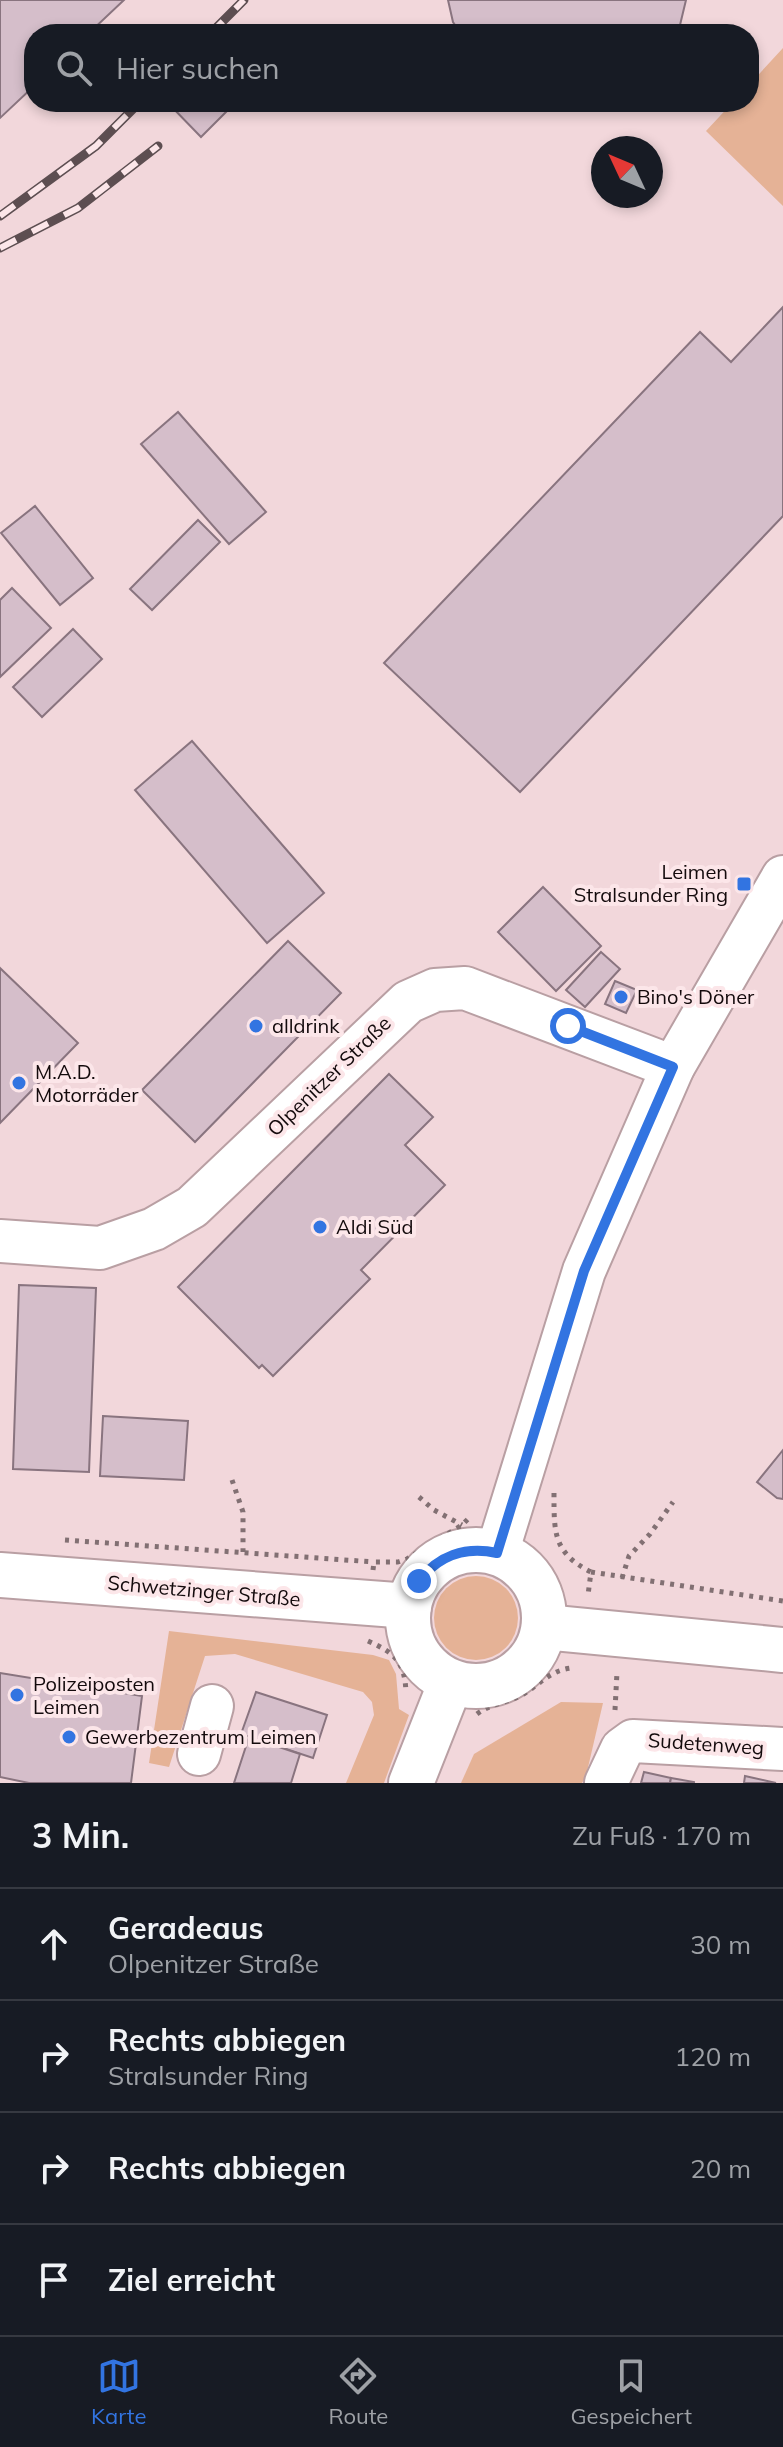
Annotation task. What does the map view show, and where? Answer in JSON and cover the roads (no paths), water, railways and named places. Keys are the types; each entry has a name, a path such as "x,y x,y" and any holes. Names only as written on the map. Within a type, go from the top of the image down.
{"main road":[{"path":"411,1783 444,1700 464,1685 491,1684 515,1674 534,1655 544,1627 543,1603 532,1579 513,1561 497,1553 462,1552 437,1562 419,1581 384,1591 408,1620 414,1645 429,1667 444,1700"},
{"name":"Schwetzinger Straße","path":"0,1575 384,1591"},
{"path":"544,1627 783,1650"}],"street":[{"path":"497,1553 584,1271 673,1067 783,877"},
{"name":"Olpenitzer Straße","path":"0,1241 100,1248 154,1229 192,1207 408,1002 435,990 465,988 673,1067"},
{"path":"199,1754 212,1706"},
{"name":"Sudetenweg","path":"606,1783 622,1749 633,1741 783,1749"}],"railway":[{"path":"220,24 244,0"},
{"path":"0,216 96,146 130,112"},
{"path":"0,248 78,208 158,146"}],"place":[{"name":"Leimen Stralsunder Ring","path":"744,884"},
{"name":"Bino's Döner","path":"621,997"},
{"name":"alldrink","path":"256,1026"},
{"name":"M.A.D. Motorräder","path":"19,1083"},
{"name":"Aldi Süd","path":"320,1227"},
{"name":"Polizeiposten Leimen","path":"17,1695"},
{"name":"Gewerbezentrum Leimen","path":"69,1737"}]}
